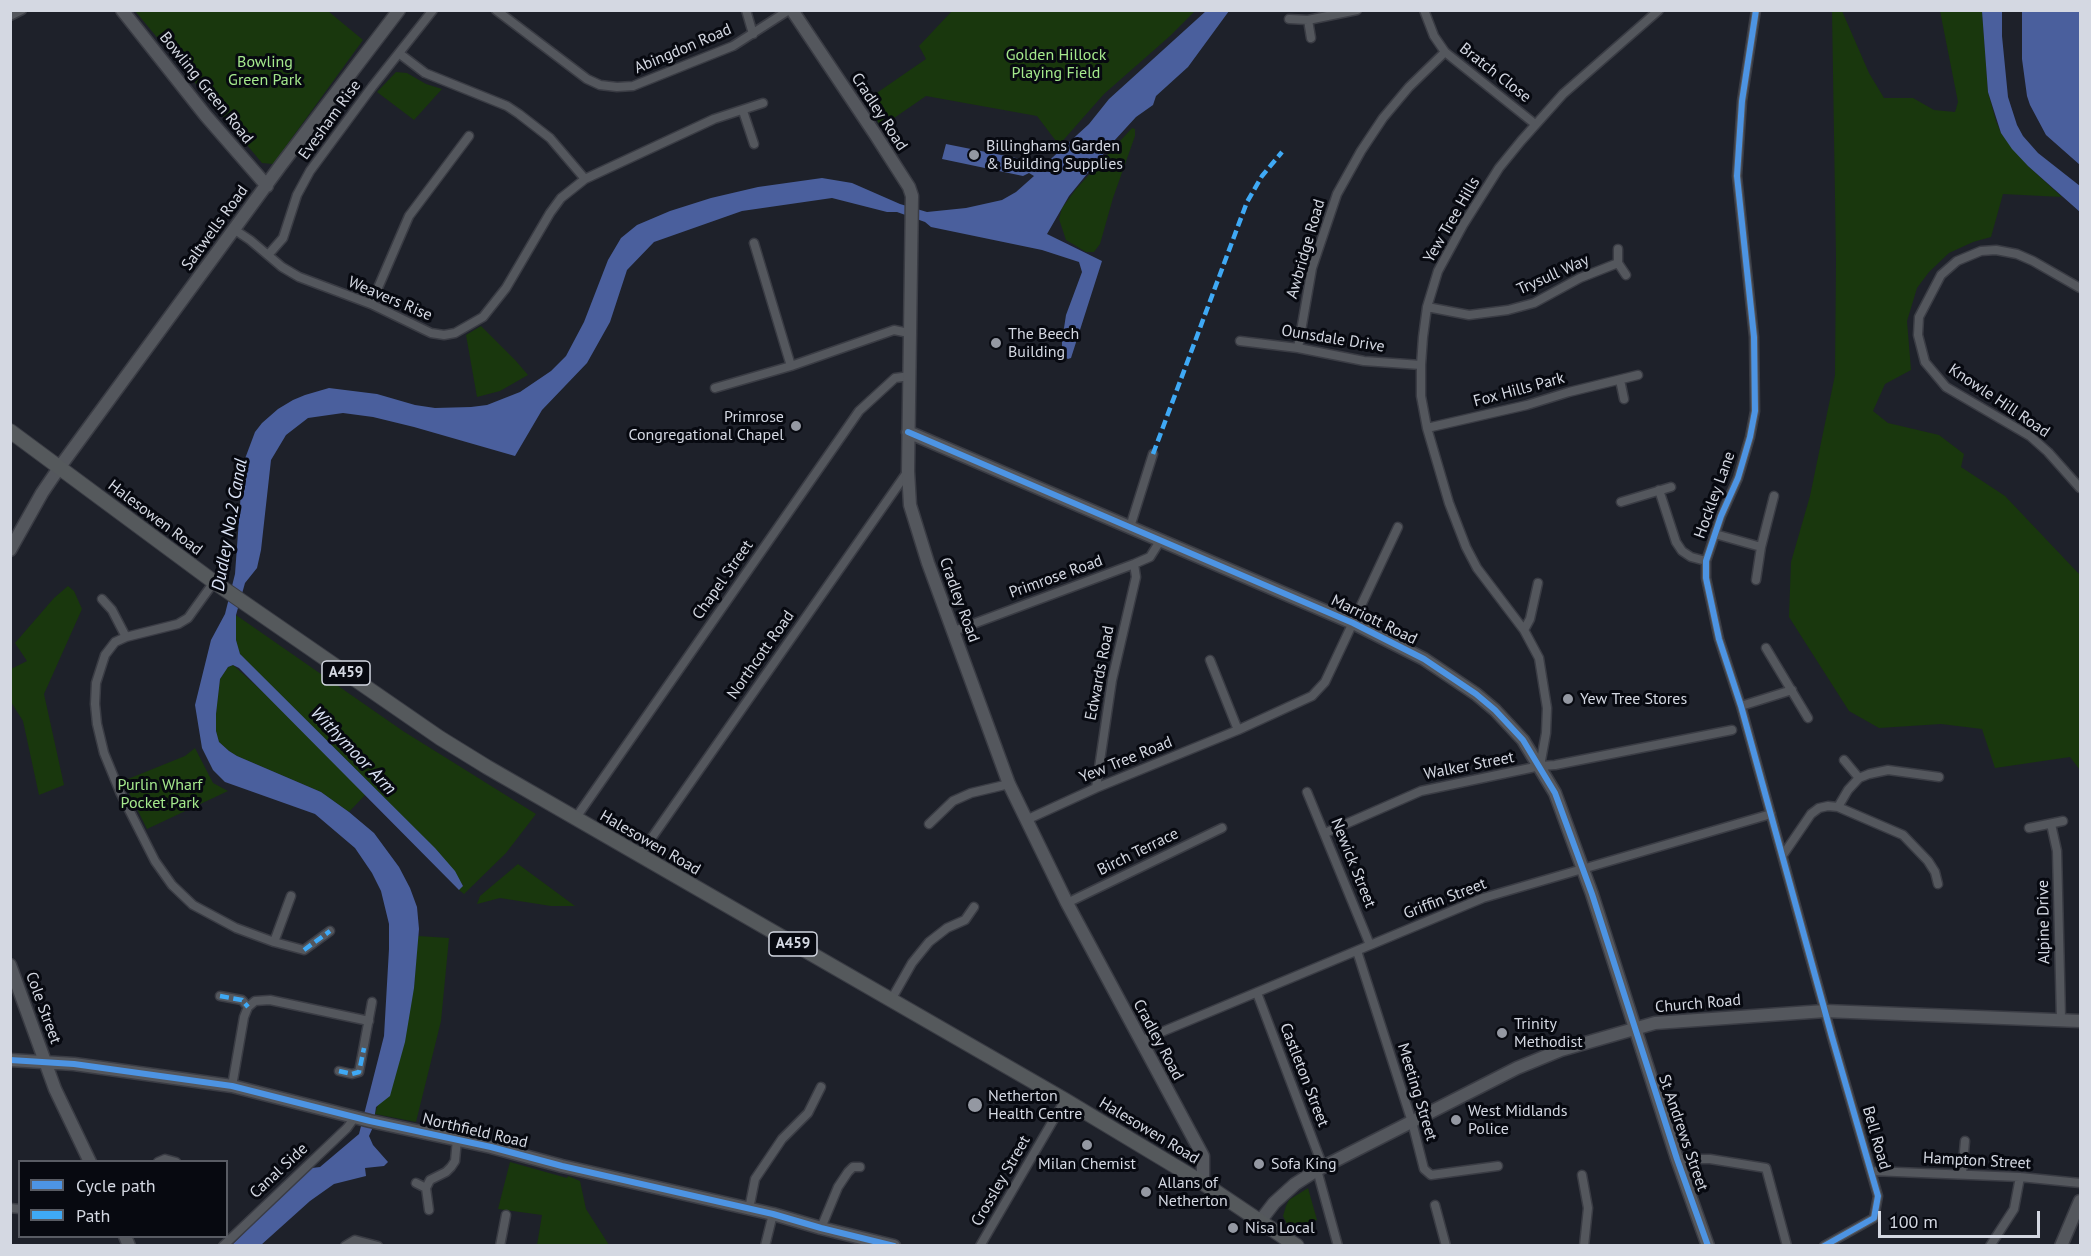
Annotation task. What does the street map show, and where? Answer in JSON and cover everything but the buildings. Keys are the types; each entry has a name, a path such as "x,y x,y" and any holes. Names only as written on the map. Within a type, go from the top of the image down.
{"main road":[{"name":"Halesowen Road","path":"10,431 217,585 440,738 575,819 1065,1101 1203,1183 1297,1245"}],"street":[{"path":"10,16 22,10"},
{"name":"Bowling Green Road","path":"122,10 206,116 267,186"},
{"name":"Saltwells Road","path":"59,468 399,10"},
{"name":"Evesham Rise","path":"268,255 283,238 297,195 310,171 433,10"},
{"name":"Abingdon Road","path":"496,10 587,79 600,85 617,87 633,86 733,46 791,10"},
{"path":"746,10 753,34"},
{"name":"Cradley Road","path":"791,10 909,187 913,233 909,333 908,471 910,505 928,563 1009,784 1067,903 1203,1156 1203,1183"},
{"path":"1289,20 1308,20 1357,10"},
{"name":"Bratch Close","path":"1424,10 1434,36 1445,52 1535,124"},
{"name":"Yew Tree Hills","path":"1540,766 1546,733 1546,694 1539,658 1524,630 1477,568 1466,547 1449,503 1427,428 1421,396 1421,365 1427,307 1438,271 1462,225 1499,168 1563,94 1659,10"},
{"name":"Hockley Lane","path":"1756,10 1742,101 1737,176 1754,337 1755,411 1738,478 1714,534 1706,561 1706,578 1719,639 1741,706 1825,1011"},
{"path":"1308,20 1311,38"},
{"name":"Awbridge Road","path":"1298,348 1312,268 1337,194 1383,118 1409,87 1445,52"},
{"path":"400,54 425,73 507,106 519,114 550,138 585,179"},
{"name":"Weavers Rise","path":"235,230 299,277 371,304 431,333 455,333 477,321 506,288 550,213 561,198 585,179 714,119 763,104"},
{"path":"743,111 754,144"},
{"path":"371,304 408,216 469,136"},
{"path":"754,243 791,366"},
{"path":"1618,249 1618,263 1626,275"},
{"name":"Knowle Hill Road","path":"2080,288 2017,254 1996,250 1981,251 1957,261 1941,275 1918,317 1918,335 1925,362 1946,387 2030,436 2080,485"},
{"name":"Trysull Way","path":"1427,307 1469,315 1508,310 1534,303 1580,278 1618,263"},
{"path":"715,388 791,366 894,330 909,333"},
{"name":"Ounsdale Drive","path":"1240,341 1298,348 1364,361 1421,365"},
{"name":"Fox Hills Park","path":"1427,428 1527,405 1638,375"},
{"name":"Chapel Street","path":"575,819 859,411 895,378 910,376"},
{"path":"1620,380 1624,399"},
{"name":"Marriott Road","path":"909,432 1353,622 1424,659 1476,694 1495,710 1523,740 1555,793 1584,869 1636,1028"},
{"path":"1130,527 1153,454"},
{"path":"10,550 59,468"},
{"name":"Northcott Road","path":"639,856 908,471"},
{"path":"1621,502 1671,487"},
{"path":"1659,490 1682,551 1691,557 1706,561"},
{"path":"1756,580 1761,547 1774,496"},
{"name":"Yew Tree Road","path":"1026,820 1312,696 1326,682 1398,527"},
{"name":"Hockley Lane","path":"1714,534 1761,547"},
{"name":"Primrose Road","path":"954,631 1134,564 1150,557 1160,541"},
{"name":"Edwards Road","path":"1096,788 1112,680 1136,577 1134,564"},
{"path":"1524,630 1530,619 1538,583"},
{"path":"217,585 188,618 178,624 126,637 115,642 105,655 96,683 97,724 104,753 120,792 155,861 172,885 203,912 247,933 304,950 330,931"},
{"path":"102,599 112,610 126,637"},
{"path":"1766,648 1808,718"},
{"path":"1210,660 1238,730"},
{"path":"1741,706 1792,690"},
{"name":"Walker Street","path":"1325,833 1421,791 1732,730"},
{"path":"1844,760 1859,778"},
{"path":"1838,807 1848,790 1859,778 1869,774 1888,770 1939,777"},
{"path":"929,824 953,801 971,793 1009,784"},
{"name":"Newick Street","path":"1307,792 1370,945"},
{"path":"1783,855 1811,814 1819,808 1838,807 1903,835 1928,861 1935,872 1938,884"},
{"name":"Griffin Street","path":"1140,1041 1483,898 1771,814"},
{"path":"2029,828 2063,821"},
{"name":"Alpine Drive","path":"2051,824 2057,851 2061,1019"},
{"name":"Birch Terrace","path":"1067,903 1222,828"},
{"path":"274,942 291,896"},
{"path":"891,1000 912,963 929,942 947,928 965,920 974,907"},
{"name":"Meeting Street","path":"1358,951 1412,1122 1424,1169 1431,1175 1498,1167"},
{"name":"Cole Street","path":"10,965 55,1089 90,1160"},
{"name":"Castleton Street","path":"1257,993 1320,1169 1338,1245"},
{"path":"220,996 242,1000 248,1006"},
{"path":"232,1086 244,1017 248,1006 255,1001 270,1000 369,1021"},
{"path":"339,1071 359,1072 372,1002"},
{"name":"Church Road","path":"1261,1220 1274,1203 1295,1184 1320,1169 1517,1068 1541,1057 1654,1023 1825,1011 2080,1021"},
{"name":"Bell Road","path":"1824,1245 1874,1218 1878,1196 1825,1011"},
{"name":"St Andrews Street","path":"1636,1028 1677,1159 1708,1245"},
{"name":"Northfield Road","path":"10,1060 45,1061 232,1086 386,1125 457,1139 894,1245"},
{"path":"749,1209 755,1179 782,1139 808,1113 821,1087"},
{"name":"Crossley Street","path":"980,1245 1065,1101"},
{"name":"Canal Side","path":"223,1245 347,1128 355,1117"},
{"path":"429,1210 426,1188 430,1180 451,1167 457,1139"},
{"path":"1962,1174 1965,1141"},
{"path":"1677,1159 1710,1159 1766,1168 1787,1245"},
{"path":"821,1228 838,1187 853,1167 860,1167"},
{"name":"Hampton Street","path":"1872,1171 2020,1177 2080,1183"},
{"path":"1582,1175 1588,1208 1584,1245"},
{"path":"1990,1245 2014,1209 2020,1177"},
{"path":"416,1183 426,1188"},
{"path":"2061,1245 2080,1201"},
{"path":"1435,1205 1446,1245"},
{"path":"765,1245 772,1214"},
{"path":"500,1245 506,1215"},
{"path":"345,1245 355,1240 378,1245"}],"green space":[{"name":"Golden Hillock Playing Field","path":"953,10 1195,11 1104,94 1059,145 1037,116 926,96 881,127 865,101 926,59 919,46"},
{"name":"Bowling Green Park","path":"135,11 328,11 363,40 273,164 262,163"},
{"path":"1832,11 1842,11 1869,73 1884,98 1913,98 1934,110 1955,112 1958,102 1940,11 1982,11 1988,92 2001,133 2028,166 2062,197 2003,194 1991,237 1949,253 1929,272 1917,288 1907,321 1911,370 1885,384 1873,411 1888,423 1939,435 1964,454 1961,467 2005,496 2080,575 2080,770 2070,757 1995,768 1982,729 1941,724 1879,728 1849,711 1789,617 1791,562 1810,496 1835,375 1836,259"},
{"path":"396,72 407,73 426,84 442,89 414,120 377,92"},
{"path":"1132,128 1135,129 1135,136 1113,198 1100,244 1094,252 1086,252 1066,240 1059,219 1062,208 1076,189"},
{"path":"481,326 528,375 500,391 477,397 466,335"},
{"path":"68,586 74,591 82,609 44,694 64,785 39,795 23,721 11,702 11,669 27,661 15,643 54,598"},
{"path":"236,615 403,731 536,814 506,853 464,894 459,890 463,885 240,654 236,640"},
{"path":"233,665 272,700 366,794 349,812 321,792 237,756 219,742 216,731 216,714 220,679 228,667"},
{"name":"Purlin Wharf Pocket Park","path":"195,748 213,783 228,791 147,829 123,781 185,756"},
{"path":"518,864 575,906 551,906 500,898 477,904 480,896"},
{"path":"418,936 449,938 441,1021 416,1122 375,1114 414,988"},
{"path":"510,1162 580,1181 586,1209 609,1245 537,1245 542,1215 498,1209"},
{"path":"1308,1188 1317,1220 1300,1228 1288,1226 1283,1216 1289,1200"}],"water":[{"path":"1206,11 1229,11 1188,67 1156,96 1153,105 1136,117 1069,196 1047,234 1102,261 1071,358 1062,356 1062,341 1066,315 1082,272 1079,262 1042,250 931,227 925,222 897,212 887,212 832,198 742,211 654,242 627,270 610,322 587,363 542,410 515,456 414,427 373,417 343,413 308,418 286,435 271,460 257,568 245,583 236,615 236,640 240,654 435,848 455,871 463,886 459,890 239,668 233,665 228,667 220,679 216,714 216,731 219,742 237,756 321,792 374,833 399,867 410,888 417,907 419,929 414,988 405,1042 390,1096 376,1107 369,1136 373,1145 388,1162 384,1166 365,1168 366,1176 334,1184 310,1201 261,1245 231,1246 302,1174 312,1168 320,1167 359,1134 384,1036 389,949 389,924 381,891 355,848 315,814 225,782 213,770 202,748 195,705 211,640 225,614 235,574 243,464 255,432 262,423 293,400 329,388 377,394 435,408 487,405 520,392 551,371 566,356 584,322 608,260 621,238 637,225 670,211 711,198 758,187 822,178 852,183 900,204 927,212 966,208 1002,200 1016,192 1034,176 1029,173 1023,176 942,159 946,144 1026,160 1029,165 1041,168 1089,124 1109,99"},
{"path":"1982,11 2002,11 2008,97 2017,125 2023,136 2038,153 2080,186 2080,212 2028,166 2001,133 1988,92"},
{"path":"2022,11 2080,11 2080,165 2046,135 2030,105 2022,59"}],"marked path":[{"path":"1153,454 1247,202 1262,176 1282,152"},
{"path":"304,950 330,931"},
{"path":"220,996 242,1000 248,1007"},
{"path":"339,1071 352,1074 359,1072 364,1048"}],"cycle path":[{"path":"1756,10 1742,101 1737,176 1754,337 1755,411 1738,478 1721,516 1706,561 1706,578 1719,639 1741,706 1878,1196 1874,1218 1824,1246"},
{"path":"908,432 1353,623 1424,659 1476,694 1495,710 1523,740 1555,793 1592,894 1677,1159 1708,1246"},
{"path":"10,1060 74,1064 232,1086 370,1121 491,1147 562,1166 773,1214 894,1246"}],"place":[{"name":"Billinghams Garden & Building Supplies","path":"974,155"},
{"name":"The Beech Building","path":"996,343"},
{"name":"Primrose Congregational Chapel","path":"796,426"},
{"name":"Yew Tree Stores","path":"1568,699"},
{"name":"Trinity Methodist","path":"1502,1033"},
{"name":"Netherton Health Centre","path":"975,1105"},
{"name":"West Midlands Police","path":"1456,1120"},
{"name":"Milan Chemist","path":"1087,1145"},
{"name":"Sofa King","path":"1259,1164"},
{"name":"Allans of Netherton","path":"1146,1192"},
{"name":"Nisa Local","path":"1233,1228"}],"water label":[{"name":"Dudley No.2 Canal","path":"230,525"},
{"name":"Withymoor Arm","path":"353,751"}]}
